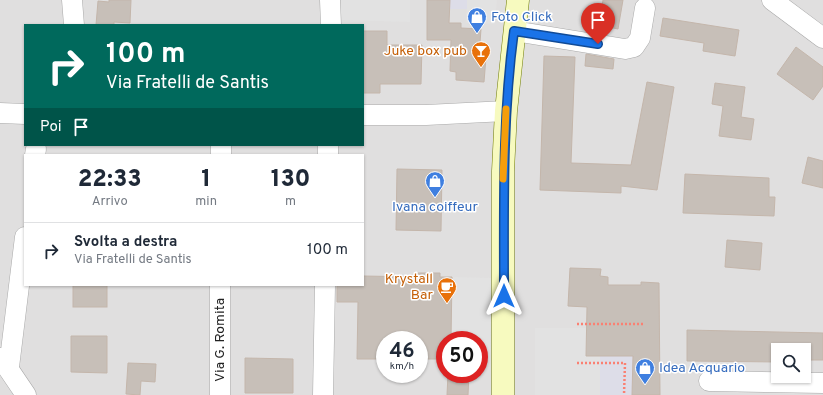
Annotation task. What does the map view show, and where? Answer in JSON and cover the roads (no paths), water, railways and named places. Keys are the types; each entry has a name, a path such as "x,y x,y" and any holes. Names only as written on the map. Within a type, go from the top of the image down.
{"main road":[{"path":"503,395 503,171 506,111 518,0"}],"street":[{"path":"72,0 74,24"},
{"path":"330,0 331,24"},
{"path":"772,0 823,38"},
{"path":"514,31 625,49 634,47 640,38 645,8"},
{"path":"364,115 426,115 506,111"},
{"path":"0,113 24,114"},
{"path":"24,243 4,362 26,395"},
{"name":"Via G. Romita","path":"220,286 220,395"},
{"path":"324,286 324,395"},
{"path":"709,381 823,383"}],"place":[{"name":"Foto Click","path":"477,34"},
{"name":"Juke box pub","path":"481,68"},
{"name":"Ivana coiffeur","path":"435,198"},
{"name":"Krystall Bar","path":"447,304"},
{"name":"Idea Acquario","path":"645,385"}]}
